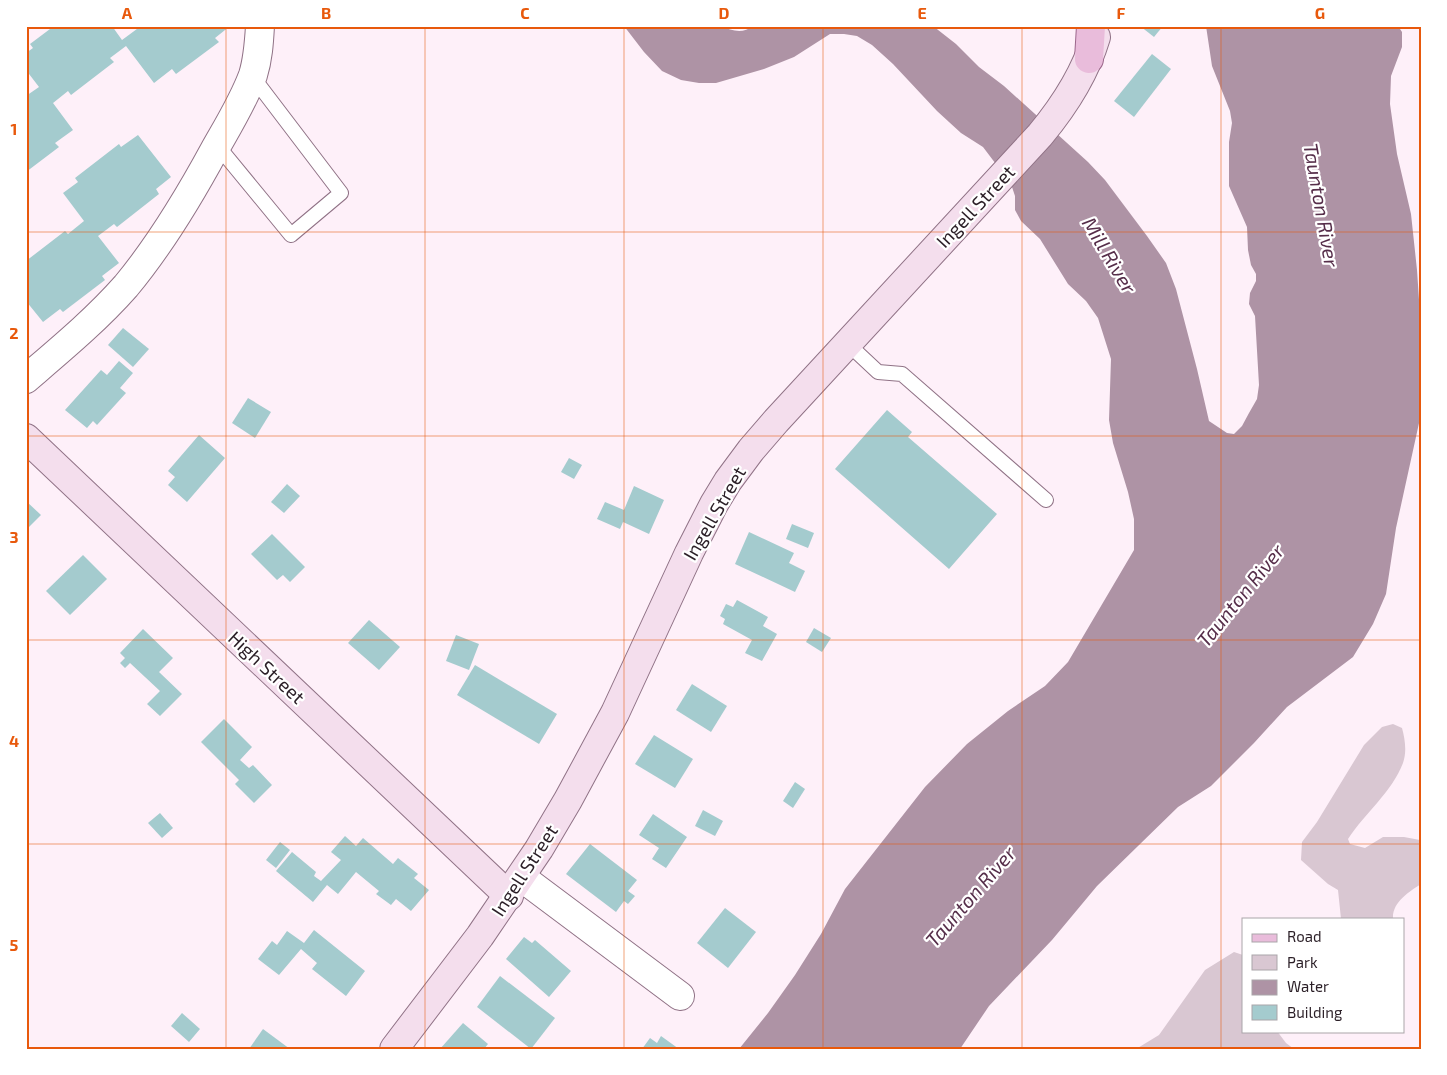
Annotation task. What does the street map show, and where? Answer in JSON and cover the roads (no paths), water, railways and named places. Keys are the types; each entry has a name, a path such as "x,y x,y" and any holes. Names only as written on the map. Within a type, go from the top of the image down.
{"main road":[{"path":"1089,59 1091,26"}],"street":[{"path":"26,379 84,329 125,286 158,244 217,145 252,76 258,53 260,26"},
{"name":"Ingell Street","path":"394,1049 480,936 515,886 564,808 596,751 633,676 689,553 728,481 770,428 1040,135 1072,92 1089,59 1100,26"},
{"name":"High Street","path":"26,438 515,886"},
{"path":"515,886 680,996"}],"lane":[{"path":"217,145 291,235 341,192 252,76"},
{"path":"847,343 878,372 902,374 1046,500"}],"water":[{"path":"624,26 721,26 737,31 749,29 753,26 933,26 956,44 979,67 1004,86 1088,162 1105,180 1147,236 1166,263 1176,289 1209,421 1227,433 1234,434 1242,426 1257,399 1259,385 1255,316 1249,304 1250,293 1256,281 1256,274 1251,265 1248,250 1247,227 1229,186 1229,142 1232,123 1230,111 1212,66 1206,26 1398,26 1402,32 1402,47 1391,76 1390,104 1397,154 1411,214 1417,270 1421,329 1421,414 1396,528 1386,594 1373,624 1353,657 1287,707 1211,786 1178,807 1097,886 1052,940 989,1006 960,1049 739,1049 795,975 821,934 845,889 925,787 967,744 1008,711 1045,686 1068,662 1134,550 1134,519 1113,443 1109,420 1111,359 1098,318 1086,301 1068,284 1040,239 1021,221 1015,210 1015,196 1011,184 983,147 961,133 937,111 893,64 872,45 857,36 830,34 794,57 764,69 716,83 699,83 681,80 662,71"}],"water label":[{"name":"Taunton River","path":"1322,205"},
{"name":"Mill River","path":"1110,255"},
{"name":"Taunton River","path":"1240,595"},
{"name":"Taunton River","path":"970,896"}]}
